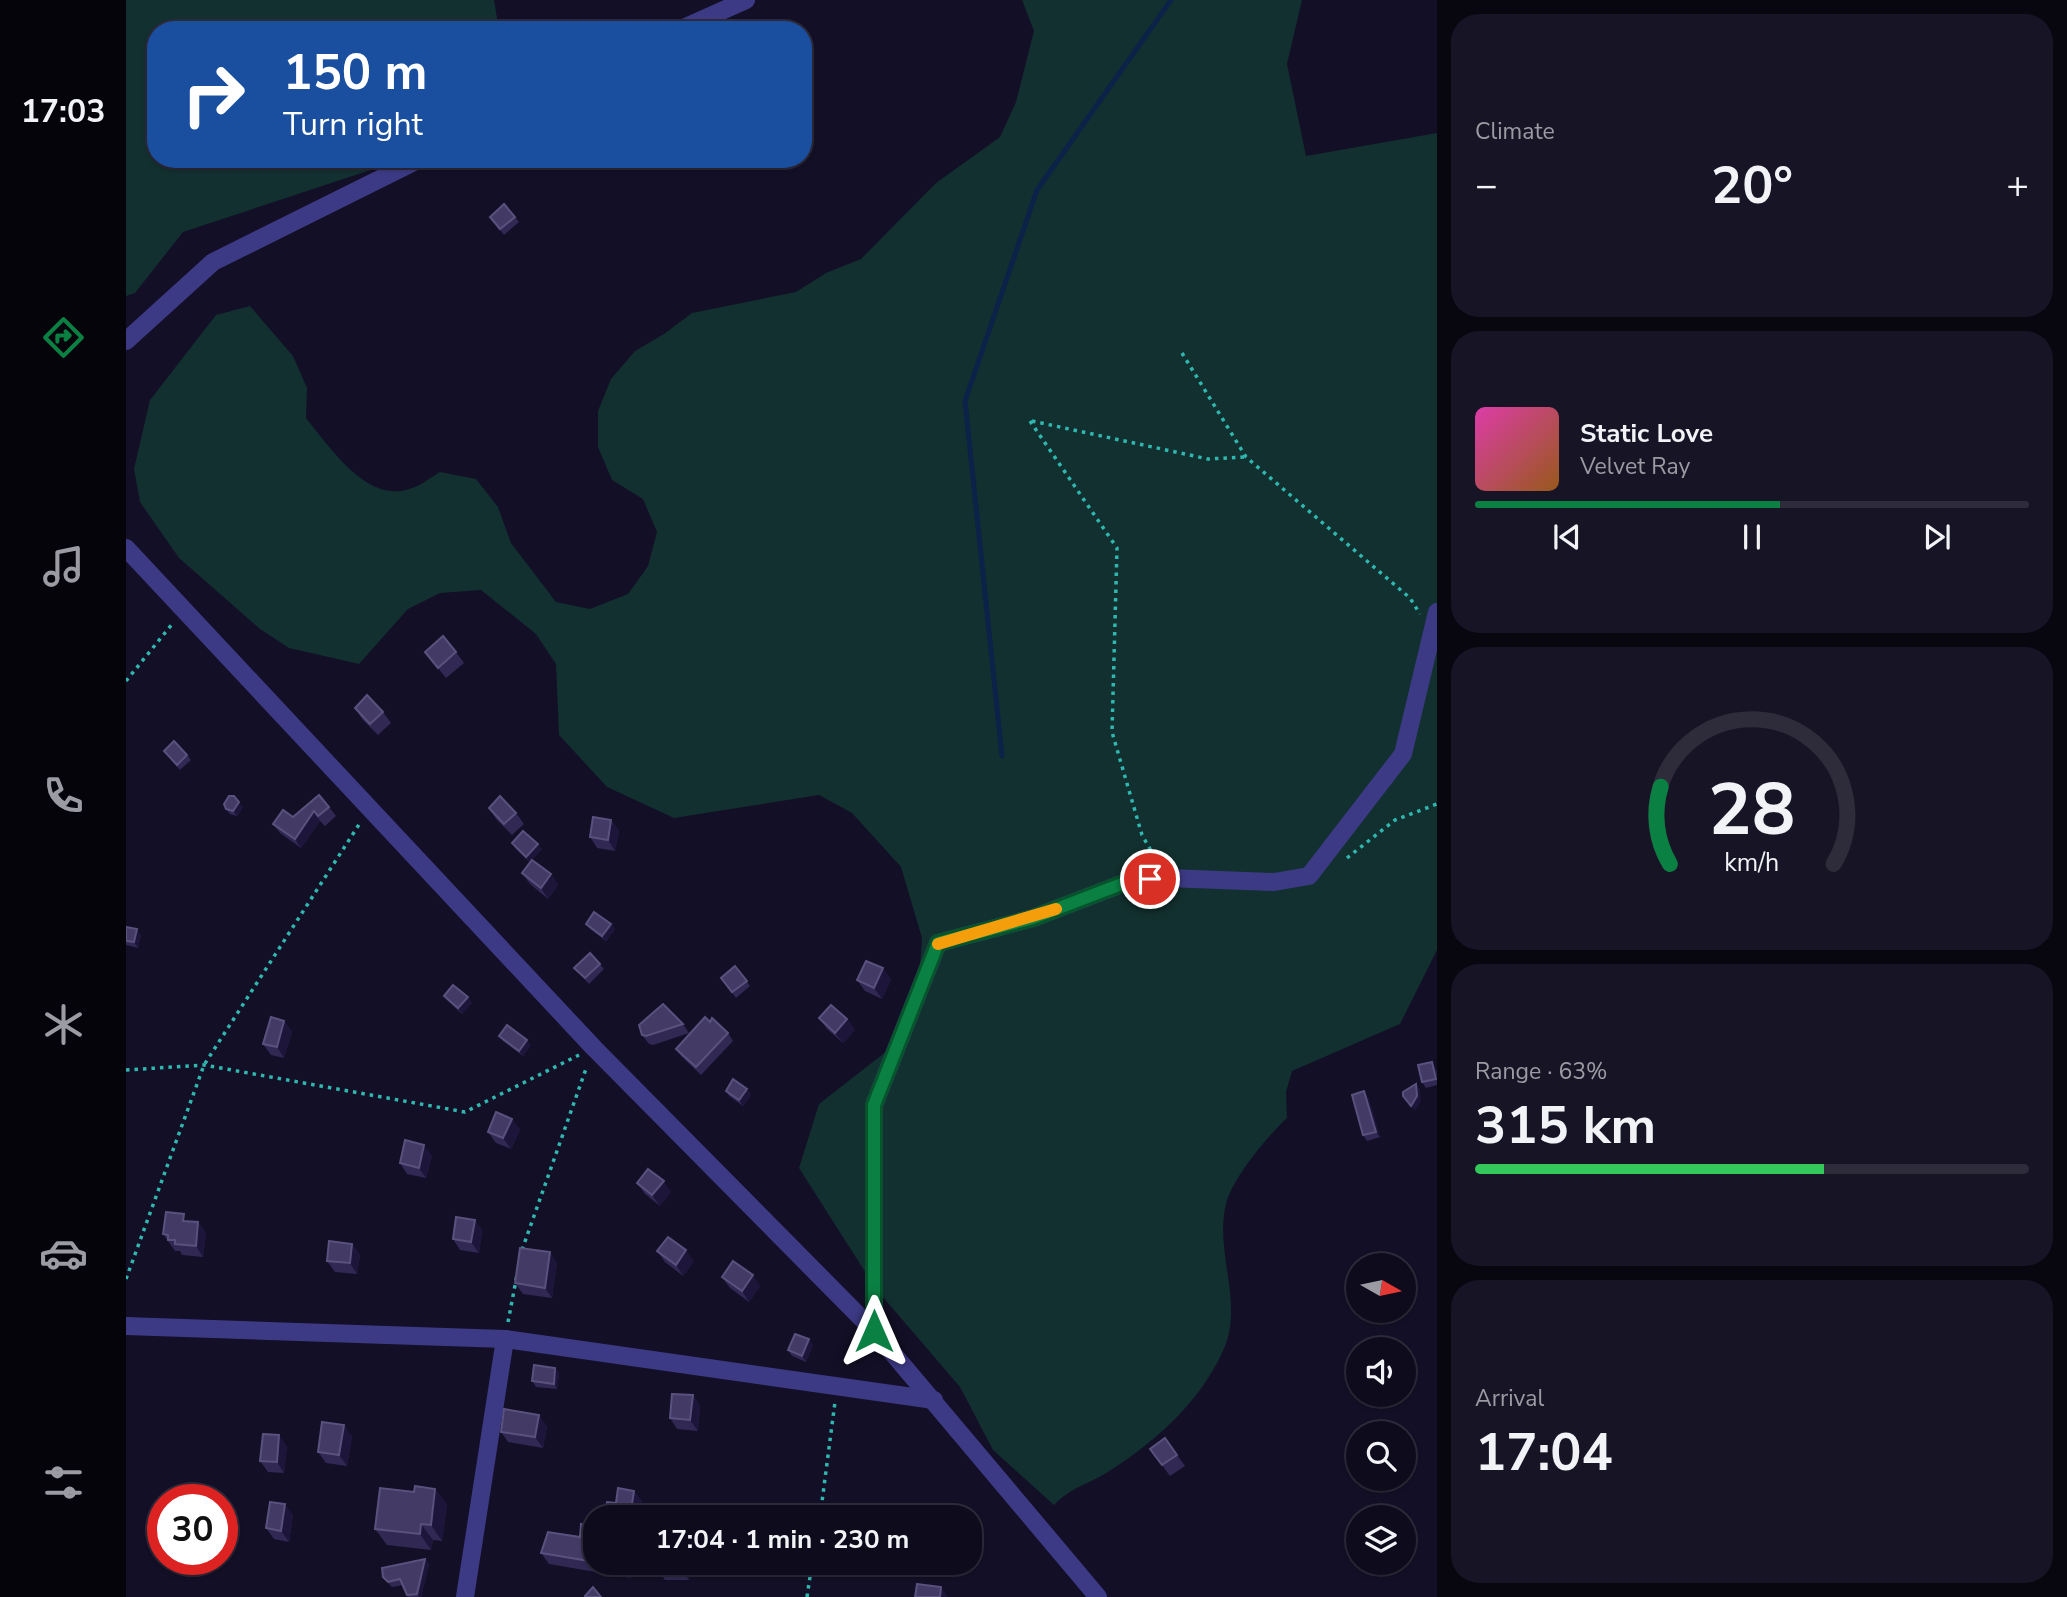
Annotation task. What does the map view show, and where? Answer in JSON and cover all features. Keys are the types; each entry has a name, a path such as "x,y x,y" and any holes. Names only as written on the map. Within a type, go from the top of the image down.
{"street":[{"path":"695,21 728,3 746,0"},
{"path":"126,341 214,262 402,168"},
{"path":"126,548 368,810 594,1048 874,1331 1098,1597"},
{"path":"874,1331 874,1105 938,943 1033,918 1132,880 1167,878 1274,882 1309,876 1404,754 1437,612"},
{"path":"1432,634 1437,657"},
{"path":"126,1326 505,1339 934,1399"},
{"path":"465,1597 505,1339"}],"path":[{"path":"1182,353 1246,457 1410,598 1432,634"},
{"path":"1167,878 1142,835 1112,732 1117,548 1030,421 1208,459 1246,457"},
{"path":"126,681 183,609"},
{"path":"1340,863 1395,820 1437,804"},
{"path":"126,1279 204,1065 368,810"},
{"path":"126,1070 204,1065 465,1112 594,1048"},
{"path":"520,1254 594,1048"},
{"path":"505,1339 518,1266"},
{"path":"821,1505 836,1386"},
{"path":"807,1597 811,1575"}],"green space":[{"path":"126,0 494,0 498,21 147,21 147,168 377,168 183,232 135,293 126,296"},
{"path":"1022,0 1302,0 1287,64 1306,156 1437,133 1437,950 1400,1024 1292,1071 1286,1092 1287,1118 1243,1170 1226,1204 1223,1222 1230,1296 1229,1333 1223,1351 1201,1389 1156,1437 1103,1475 1072,1491 1054,1505 993,1450 960,1387 876,1289 799,1168 819,1104 901,1040 917,1008 922,938 901,867 852,813 819,795 674,818 607,787 559,735 556,664 536,634 481,590 440,593 408,609 359,664 289,648 260,629 179,558 140,502 134,469 150,400 216,315 250,306 293,356 307,388 306,418 351,471 380,489 396,491 416,487 440,472 476,479 498,507 511,543 556,602 590,609 628,594 648,566 657,532 643,499 612,480 598,447 598,411 611,379 635,351 692,313 796,292 826,273 861,259 936,183 1000,137 1016,102 1034,31"}],"building":[{"path":"504,204 515,217 500,229 490,217"},
{"path":"443,636 456,652 438,668 425,652"},
{"path":"367,695 383,712 370,724 355,708"},
{"path":"174,741 187,755 177,765 164,751"},
{"path":"319,795 329,807 318,816 314,811 295,839 273,824 283,810 293,817"},
{"path":"229,796 234,796 239,802 233,811 226,809 224,804"},
{"path":"500,796 516,813 504,824 489,808"},
{"path":"593,817 611,820 608,840 590,837"},
{"path":"523,831 538,844 526,857 512,843"},
{"path":"532,860 551,874 541,888 522,873"},
{"path":"594,912 611,924 602,936 586,924"},
{"path":"126,927 137,929 134,942 126,941"},
{"path":"590,953 600,964 585,978 574,968"},
{"path":"866,961 883,968 874,988 857,980"},
{"path":"735,966 747,981 732,992 721,978"},
{"path":"453,985 468,997 458,1008 444,996"},
{"path":"663,1004 683,1024 642,1035 639,1025"},
{"path":"831,1005 847,1019 835,1033 819,1018"},
{"path":"271,1017 284,1021 277,1047 263,1044"},
{"path":"705,1017 710,1022 712,1018 728,1033 696,1067 676,1049"},
{"path":"507,1025 527,1040 519,1051 499,1036"},
{"path":"1432,1062 1436,1079 1422,1082 1418,1065"},
{"path":"733,1079 747,1089 739,1100 726,1091"},
{"path":"1416,1084 1417,1096 1411,1106 1403,1092"},
{"path":"1364,1091 1376,1132 1363,1135 1352,1095"},
{"path":"496,1112 512,1119 503,1138 488,1132"},
{"path":"405,1140 424,1145 419,1168 400,1163"},
{"path":"648,1169 664,1181 652,1195 637,1183"},
{"path":"166,1212 184,1214 183,1221 198,1222 196,1246 175,1244 175,1240 168,1240 168,1235 163,1234"},
{"path":"456,1217 475,1220 471,1242 453,1239"},
{"path":"668,1237 686,1250 676,1265 657,1251"},
{"path":"329,1241 352,1244 350,1263 327,1261"},
{"path":"520,1248 550,1252 545,1288 515,1283"},
{"path":"733,1261 753,1275 742,1291 722,1277"},
{"path":"795,1334 809,1339 802,1356 788,1350"},
{"path":"534,1365 555,1368 554,1384 532,1381"},
{"path":"672,1394 693,1395 690,1420 670,1418"},
{"path":"504,1409 539,1415 535,1437 501,1432"},
{"path":"322,1422 344,1425 339,1455 318,1452"},
{"path":"263,1434 279,1435 277,1462 260,1461"},
{"path":"1165,1438 1177,1455 1162,1465 1150,1449"},
{"path":"415,1486 435,1489 431,1525 421,1524 420,1534 375,1529 380,1488 414,1492"},
{"path":"618,1488 634,1491 632,1505 607,1505 607,1502 616,1503"},
{"path":"270,1502 285,1504 281,1531 266,1528"},
{"path":"583,1524 583,1560 541,1553 548,1532 580,1537"},
{"path":"425,1559 417,1594 407,1595 400,1579 388,1582 383,1577 382,1568"},
{"path":"917,1584 941,1587 940,1597 915,1597"},
{"path":"593,1587 601,1597 585,1597 585,1596"}],"waterway":[{"path":"1002,756 965,401 1037,190 1171,0"}],"slow traffic":[{"path":"938,944 978,930 997,929 1056,909"}],"route":[{"path":"874,1331 874,1105 938,943 978,930 997,929 1033,918 1132,880 1150,879"}]}
